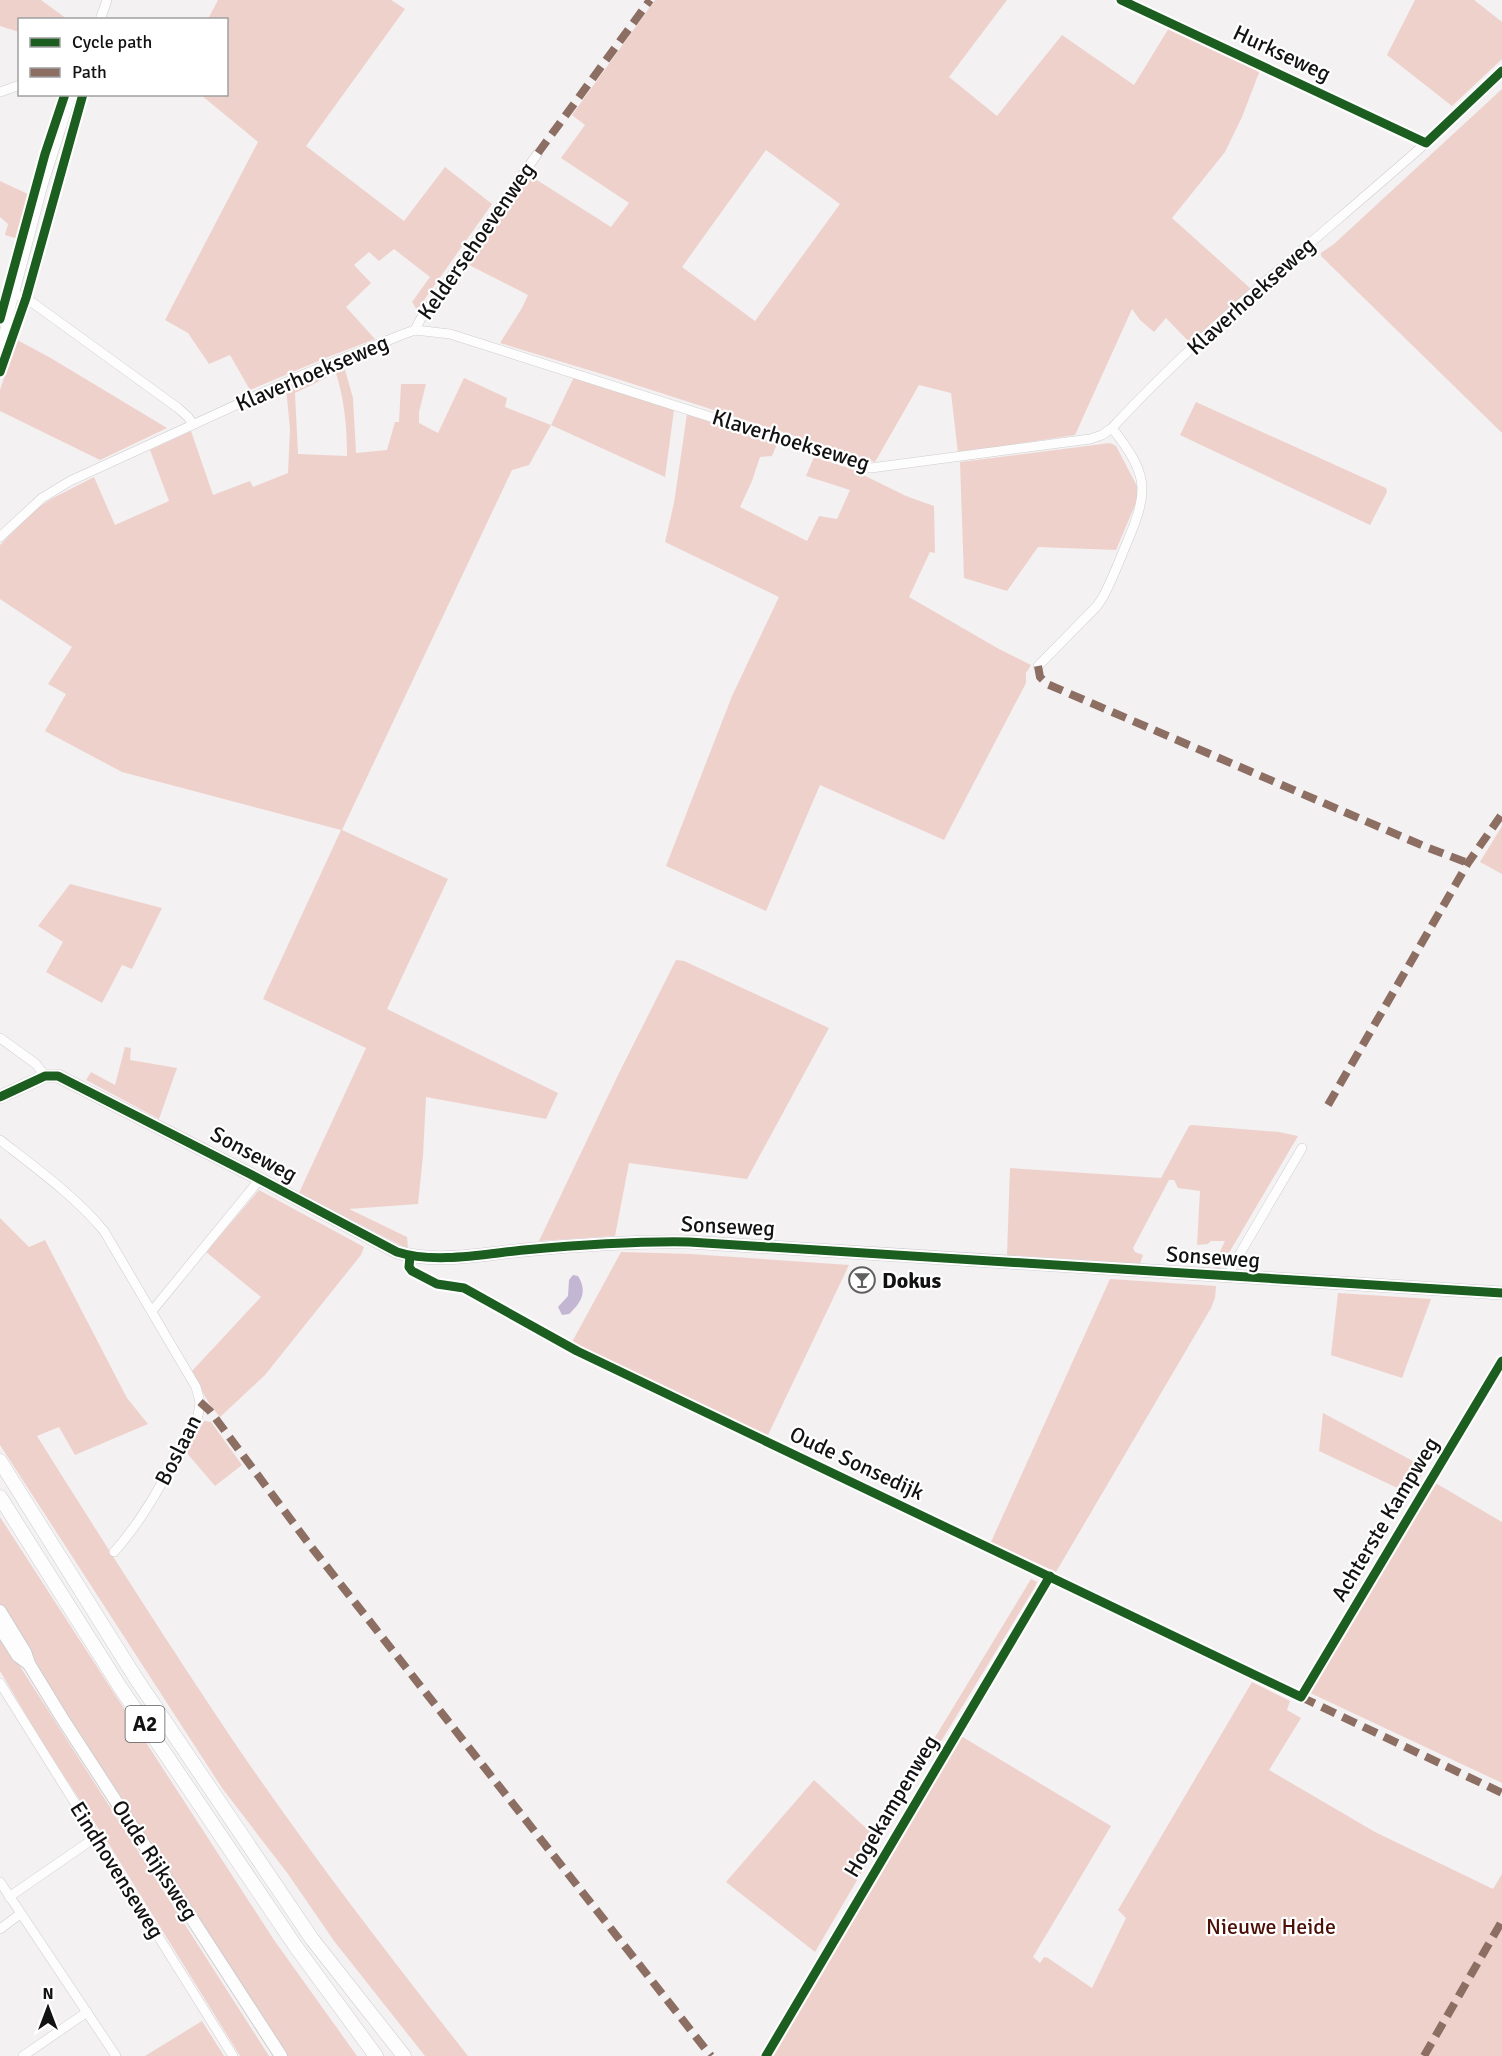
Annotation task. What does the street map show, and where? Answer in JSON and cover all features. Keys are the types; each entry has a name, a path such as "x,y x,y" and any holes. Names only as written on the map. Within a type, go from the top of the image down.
{"highway":[{"name":"A2","path":"0,1461 135,1677 312,1939 404,2056"},
{"name":"A2","path":"0,1497 126,1697 296,1947 376,2056"}],"main road":[{"path":"0,1097 45,1076"},
{"name":"Sonseweg","path":"45,1076 58,1076 261,1179 397,1252 424,1258 616,1242 689,1242 1502,1293"},
{"name":"Oude Rijksweg","path":"0,1611 25,1652 28,1664"},
{"name":"Oude Rijksweg","path":"0,1628 18,1656 28,1664 281,2056"}],"street":[{"path":"101,18 107,0"},
{"name":"Hurkseweg","path":"1121,0 1426,143"},
{"name":"Klaverhoekseweg","path":"0,537 53,490 295,378 415,330 450,334 871,468 1090,439 1112,429 1205,336 1426,143 1502,71"},
{"path":"0,92 18,86"},
{"path":"0,348 43,185 71,96"},
{"name":"Keldersehoevenweg","path":"415,330 538,153"},
{"path":"14,294 26,298 169,401 193,424"},
{"path":"1038,666 1097,606 1103,597 1139,513 1143,489 1141,477 1129,453 1112,429"},
{"name":"Sonseweg","path":"0,1038 36,1064 45,1076"},
{"name":"Boslaan","path":"0,1140 77,1202 104,1232 196,1387 200,1402 198,1416 158,1491 133,1531 114,1552"},
{"path":"1229,1277 1232,1268 1302,1148"},
{"path":"152,1311 261,1179"},
{"name":"Eindhovenseweg","path":"0,1683 233,2056"},
{"path":"9,1897 96,1837"},
{"path":"0,1882 116,2056"},
{"path":"0,1929 20,1914"},
{"path":"23,2056 87,2012"}],"green space":[{"path":"0,0 41,0 66,18 18,18 18,32 0,26"},
{"path":"218,0 391,0 405,9 306,146 404,221 445,167 492,204 417,310 412,302 430,277 394,249 379,261 369,252 354,265 371,283 346,307 375,339 250,390 230,355 209,364 188,333 165,320 258,142 202,96 228,96 228,18 209,18"},
{"path":"655,0 1007,0 949,77 997,116 1062,35 1134,85 1169,28 1260,70 1242,117 1225,152 1172,218 1251,289 1191,344 1166,318 1154,332 1140,320 1132,309 1075,435 958,453 951,393 919,385 875,462 500,343 528,295 465,263 529,175 611,227 629,203 561,158 585,125 572,115","holes":["766,150 840,204 755,321 682,267"]},
{"path":"1415,0 1474,0 1502,22 1502,59 1452,106 1387,55"},
{"path":"1502,89 1502,433 1321,256 1321,253 1334,244"},
{"path":"0,181 30,195 18,239 5,235 8,224 0,217"},
{"path":"17,340 167,428 100,460 0,411 0,390"},
{"path":"343,363 353,398 356,453 387,450 395,422 399,422 401,384 426,384 419,412 419,423 438,433 464,378 507,398 505,407 551,425 529,465 512,470 342,830 448,879 387,1009 558,1093 546,1119 426,1097 418,1204 349,1209 407,1237 408,1249 299,1193 366,1048 263,999 341,830 122,772 45,731 66,694 48,684 72,647 0,599 0,545 36,509 94,477 115,525 169,501 150,450 191,431 213,495 250,481 253,487 288,473 290,429 286,387 327,370 326,378 295,393 298,454 347,456 344,411 334,367"},
{"path":"574,377 674,410 665,477 551,425"},
{"path":"1196,402 1386,488 1387,492 1370,525 1180,435"},
{"path":"687,414 777,444 772,456 760,457 740,507 807,541 819,516 837,519 850,490 806,476 814,457 849,468 906,496 934,506 935,553 930,552 909,597 1031,665 1026,673 1026,683 944,840 820,785 766,911 666,866 732,696 779,597 665,542 674,503"},
{"path":"1110,443 1116,446 1138,488 1138,498 1116,550 1038,547 1007,591 964,578 960,462"},
{"path":"1502,826 1502,874 1480,862"},
{"path":"70,884 162,908 132,969 122,965 102,1003 46,972 63,942 38,926"},
{"path":"676,960 684,961 829,1028 747,1179 629,1163 615,1236 539,1241 618,1075"},
{"path":"125,1047 131,1048 130,1060 177,1068 159,1119 86,1080 91,1072 115,1085"},
{"path":"1189,1126 1279,1132 1298,1136 1220,1268 1215,1268 1214,1264 1225,1241 1211,1241 1208,1244 1197,1245 1200,1191 1178,1188 1174,1180 1169,1180 1133,1248 1135,1252 1143,1255 1140,1264 1007,1255 1010,1168 1161,1178"},
{"path":"259,1190 364,1247 361,1255 265,1375 220,1417 210,1405 191,1372 261,1297 206,1252"},
{"path":"0,1218 29,1247 45,1240 127,1398 148,1424 75,1455 59,1427 37,1436 158,1626 260,1780 347,1899 468,2056 425,2056 334,1941 288,1874 222,1788 0,1445"},
{"path":"621,1252 691,1254 849,1265 767,1437 686,1400 572,1342"},
{"path":"1110,1279 1216,1286 1215,1298 1056,1572 991,1542"},
{"path":"1338,1293 1431,1299 1402,1378 1331,1355"},
{"path":"1323,1413 1426,1468 1410,1494 1319,1451"},
{"path":"204,1421 211,1422 242,1465 215,1486 186,1452"},
{"path":"1432,1481 1502,1522 1502,1783 1306,1691"},
{"path":"0,1517 274,1940 357,2056 286,2056 214,1941 114,1790 0,1608"},
{"path":"1031,1579 1037,1582 1035,1587 937,1748 933,1746 934,1739"},
{"path":"0,1635 269,2056 240,2056 110,1846 45,1747 0,1671"},
{"name":"Nieuwe Heide","path":"1252,1682 1290,1701 1287,1710 1301,1718 1269,1770 1375,1832 1493,1889 1502,1874 1502,2056 771,2056 825,1969 824,1966 961,1736 1111,1826 1033,1957 1040,1963 1044,1957 1048,1958 1092,1988 1126,1918 1118,1910"},
{"path":"814,1780 880,1841 815,1952 726,1882"},
{"path":"202,2021 224,2056 145,2056"}],"shaded area":[{"path":"573,1275 578,1276 581,1282 582,1297 569,1314 562,1315 558,1307 568,1296 569,1280"}],"marked path":[{"path":"538,153 650,0"},
{"path":"1038,666 1040,677 1047,684 1468,863"},
{"path":"1328,1105 1468,863 1502,814"},
{"path":"200,1402 210,1411 309,1544 711,2056"},
{"path":"1301,1697 1502,1793"},
{"path":"1424,2056 1502,1921"}],"cycle path":[{"path":"1121,0 1426,143 1502,71"},
{"path":"0,319 45,154 64,96"},
{"path":"0,372 26,298 82,96"},
{"path":"0,1097 45,1076 58,1076 397,1252 412,1256 443,1258 586,1245 689,1242 1502,1293"},
{"name":"Oude Sonsedijk","path":"410,1256 409,1267 412,1271 437,1284 464,1288 577,1351 1301,1697 1502,1361"},
{"name":"Hogekampenweg","path":"766,2056 1050,1576"}],"place":[{"name":"Dokus","path":"862,1280"}]}
